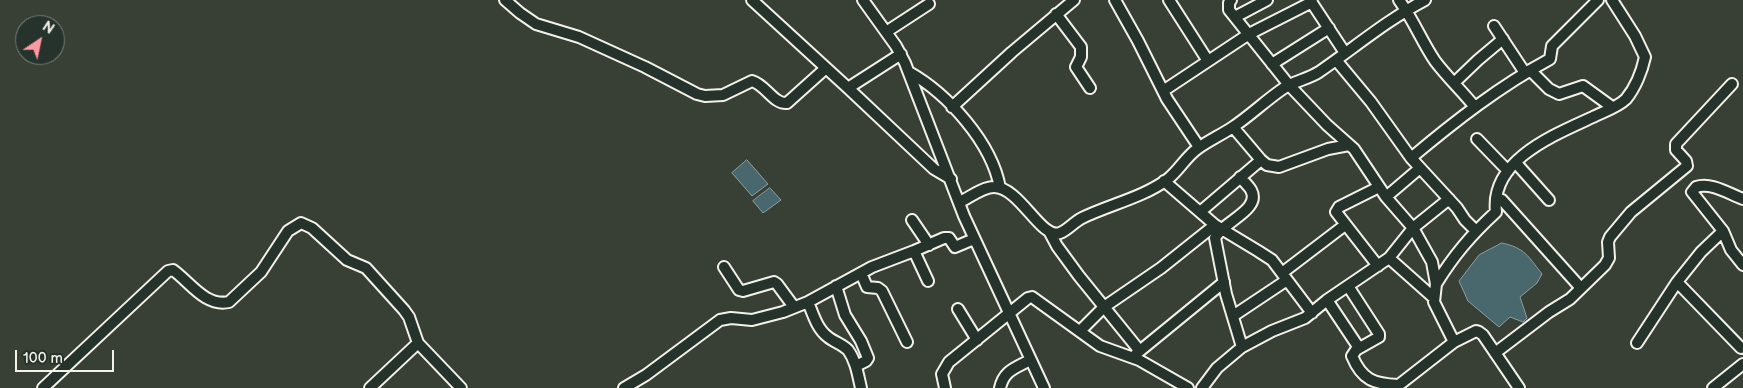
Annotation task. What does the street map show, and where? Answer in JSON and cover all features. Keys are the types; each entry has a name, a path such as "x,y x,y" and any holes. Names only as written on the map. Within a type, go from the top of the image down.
{"street":[{"path":"505,0 536,24 579,37 645,66 705,96 723,95 752,81 762,86 780,102 787,103 826,68"},
{"path":"752,0 934,169 951,179"},
{"path":"952,107 1074,0"},
{"path":"1115,0 1163,91 1181,122 1199,147"},
{"path":"1168,0 1208,61"},
{"path":"1231,0 1228,6 1235,17 1272,64 1327,125 1354,150 1386,197 1413,228 1432,262 1436,284 1435,306 1454,342"},
{"path":"1235,17 1268,0"},
{"path":"1399,0 1436,62 1474,106"},
{"path":"960,202 984,190 994,187 1000,188 1018,199 1043,227 1055,234 1060,233 1082,218 1153,189 1170,178 1189,155 1199,147 1233,127 1289,85 1316,74 1406,10 1425,0"},
{"path":"1411,158 1474,106 1527,71 1550,59 1552,46 1598,0"},
{"path":"1436,284 1459,249 1496,212 1496,198 1504,177 1516,163 1534,146 1612,108 1626,98 1633,88 1645,57 1635,36 1612,0"},
{"path":"1163,91 1249,34 1311,1 1346,52"},
{"path":"867,2 901,54 974,239 1044,388"},
{"path":"886,32 929,4"},
{"path":"1056,14 1081,47 1081,57 1076,67 1090,88"},
{"path":"1494,26 1527,71 1553,92 1562,94 1583,86 1612,108"},
{"path":"1272,64 1329,28"},
{"path":"1454,83 1503,39"},
{"path":"848,88 901,54"},
{"path":"1336,60 1371,102 1411,158 1476,231"},
{"path":"909,72 929,85 967,121 994,165 1000,188"},
{"path":"1495,353 1570,298 1608,262 1608,239 1631,212 1687,166 1686,161 1676,150 1676,144 1732,84"},
{"path":"1233,127 1266,165 1279,167 1328,148 1349,145"},
{"path":"1477,139 1508,171"},
{"path":"1200,212 1260,160"},
{"path":"1516,163 1549,200"},
{"path":"1386,197 1420,168"},
{"path":"1080,331 1104,307 1218,227 1245,212 1252,200 1250,189 1240,178"},
{"path":"1164,181 1218,227 1272,260 1312,313"},
{"path":"1742,197 1706,186 1696,187 1692,192 1723,231 1731,250 1743,265"},
{"path":"1378,266 1336,215 1336,210 1379,187"},
{"path":"1496,198 1502,200 1580,287"},
{"path":"1202,388 1217,368 1242,348 1272,331 1306,318 1327,300 1389,258 1413,228 1449,199"},
{"path":"912,220 929,245"},
{"path":"43,388 168,271 173,270 202,295 215,301 229,302 261,272 288,231 301,223 312,228 347,260 366,268 409,317 418,343 461,388"},
{"path":"1233,316 1285,276 1345,225"},
{"path":"1218,227 1215,238 1224,282 1242,348"},
{"path":"1049,231 1057,246 1104,307 1136,354 1146,363 1188,388"},
{"path":"1637,343 1678,282 1701,252 1723,231"},
{"path":"624,388 646,375 720,320 731,318 752,320 768,317 808,302 861,273 946,237 956,247 974,239"},
{"path":"914,252 928,281"},
{"path":"1389,258 1434,298"},
{"path":"724,267 739,290 743,291 774,282 794,307"},
{"path":"861,273 867,287 878,288 882,291 907,342"},
{"path":"1136,354 1224,282"},
{"path":"1678,282 1742,349"},
{"path":"836,286 845,315 861,341 868,358 856,366"},
{"path":"1348,286 1380,334 1379,337 1356,350 1352,356 1364,376 1376,382 1399,386 1454,342 1476,331 1483,335 1519,388"},
{"path":"944,388 942,374 945,367 1028,298 1032,297 1100,346 1136,354"},
{"path":"1327,300 1359,348"},
{"path":"808,302 821,330 845,348 856,366 861,388"},
{"path":"958,308 977,340"},
{"path":"370,388 418,343"},
{"path":"1000,388 1003,377 1007,372 1030,360"},
{"path":"1713,388 1743,364"}],"water":[{"path":"747,160 768,184 752,196 732,173"},
{"path":"770,188 781,200 763,213 753,201"},
{"path":"1502,243 1521,250 1542,274 1537,283 1520,297 1527,318 1523,322 1510,317 1499,327 1468,301 1459,281 1479,255"}]}
